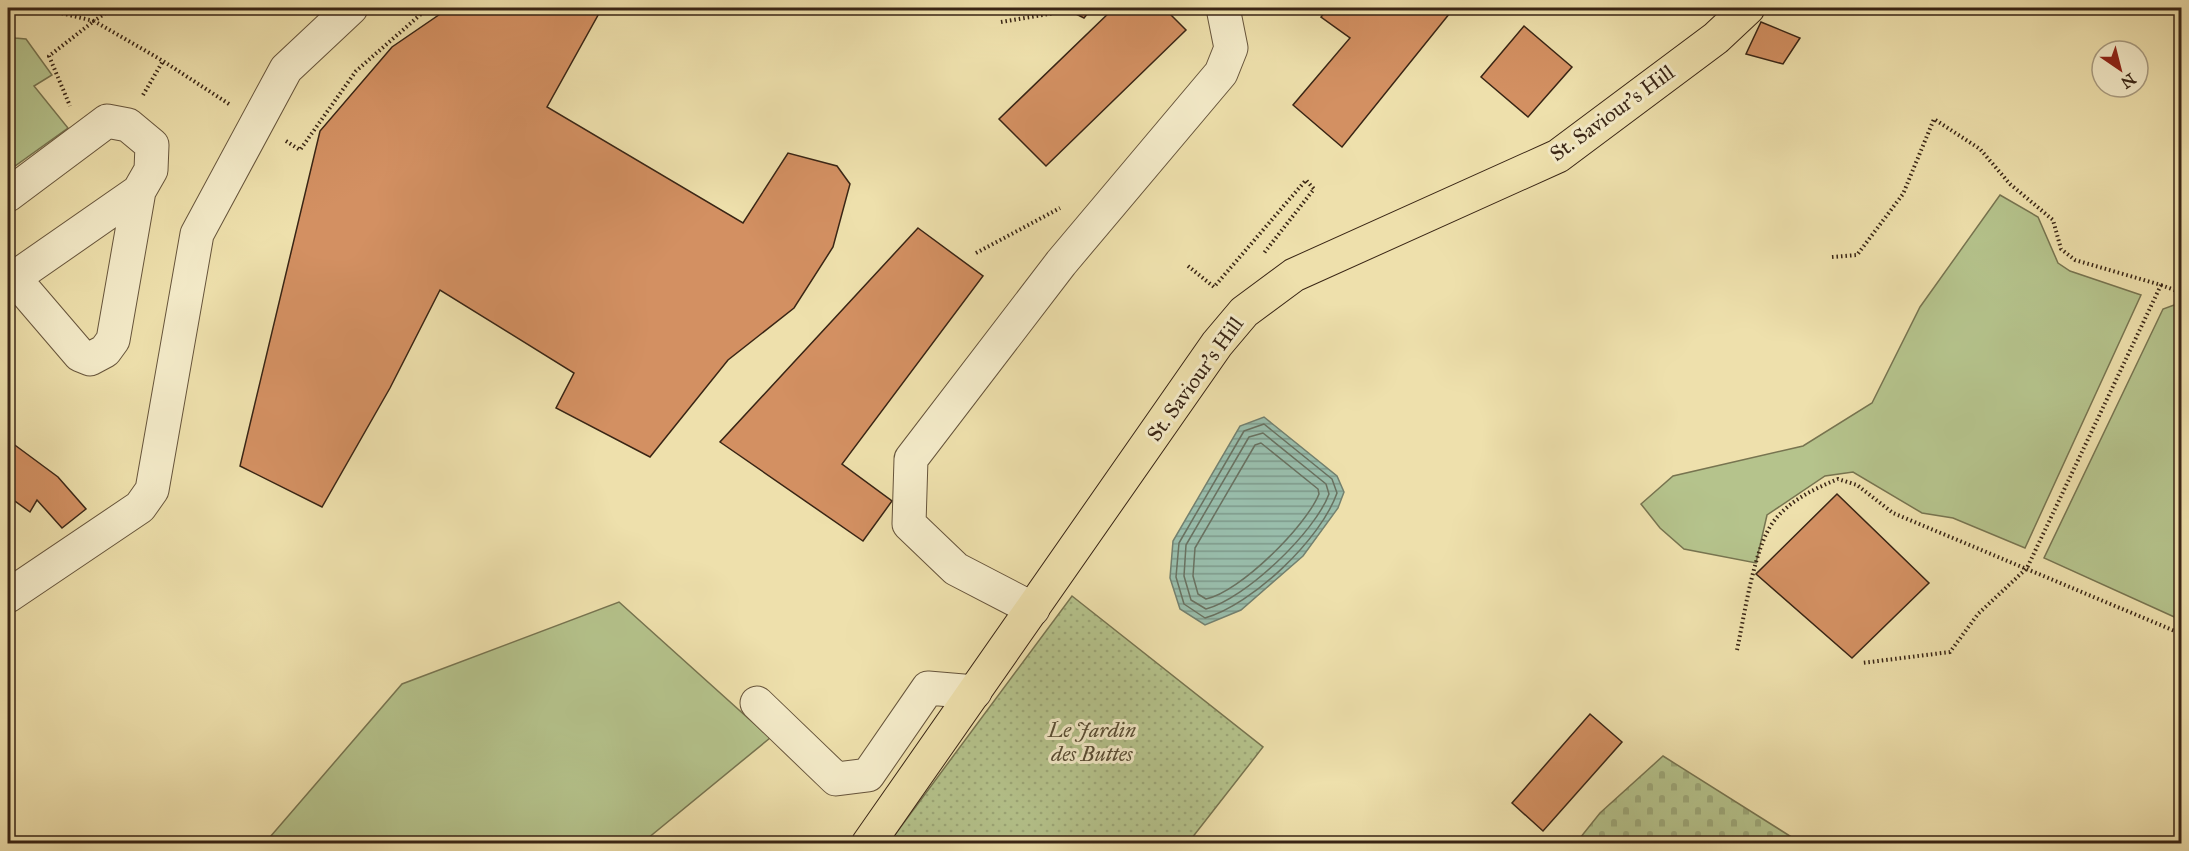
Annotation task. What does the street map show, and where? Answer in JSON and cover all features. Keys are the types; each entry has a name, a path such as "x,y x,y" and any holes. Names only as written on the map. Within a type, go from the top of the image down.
{"main road":[{"name":"St. Saviour's Hill","path":"868,843 1217,344 1244,312 1293,275 1558,156 1716,38 1748,8"}],"lane":[{"path":"8,596 140,507 152,490 197,234 286,69 351,8"},
{"path":"1033,609 956,569 909,524 911,459 1062,263 1221,73 1231,48 1223,8"},
{"path":"8,195 107,121 128,125 152,145 151,170 139,191 113,340 105,351 90,359 80,356 11,277 139,191"},
{"path":"757,703 836,780 868,775 928,688 975,692"}],"path":[{"path":"40,8 94,21 49,56 71,108 90,133"},
{"path":"1001,22 1061,12"},
{"path":"128,125 163,60"},
{"path":"1832,257 1857,255 1903,194 1934,119 1980,149 2010,184 2053,220 2061,249 2075,260 2181,293"},
{"path":"1188,266 1214,287 1306,180 1314,189 1308,197"},
{"path":"1862,663 1950,652 1978,614 2027,568 2161,285"},
{"path":"1737,650 1756,563 1772,523 1791,503 1815,488 1838,478 1857,485 1893,513 2181,634"}],"green space":[{"path":"8,24 15,38 26,39 52,75 34,86 68,128 8,171"},
{"path":"2000,195 2038,217 2058,263 2070,271 2141,295 2025,548 1953,518 1922,513 1853,472 1825,476 1767,515 1756,563 1684,549 1660,528 1641,504 1673,476 1803,446 1872,403 1920,307"},
{"path":"2174,305 2182,307 2181,620 2044,558 2163,309"},
{"name":"Le Jardin des Buttes","path":"1072,596 1263,747 1188,843 888,844"},
{"path":"619,602 770,738 642,843 264,844 402,684"},
{"path":"1663,756 1801,843 1576,843 1600,813"}],"water":[{"path":"1264,417 1337,476 1344,492 1338,508 1303,556 1241,610 1205,625 1180,609 1170,578 1173,541 1240,426"}],"building":[{"path":"449,8 602,8 547,107 743,223 788,153 837,166 850,184 833,247 794,308 728,360 650,457 556,408 574,373 440,290 390,388 322,507 240,466 320,131 392,47"},
{"path":"1064,8 1092,8 1084,18"},
{"path":"1114,8 1164,8 1186,30 1046,166 999,119"},
{"path":"1328,8 1454,8 1342,147 1293,105 1350,38 1321,17"},
{"path":"1761,22 1800,38 1783,64 1746,54"},
{"path":"1524,26 1572,67 1528,117 1481,77"},
{"path":"918,228 983,276 842,464 892,501 863,541 720,442"},
{"path":"8,440 58,477 86,509 62,528 37,500 30,512 8,496"},
{"path":"1837,494 1929,583 1852,658 1756,574"},
{"path":"1590,714 1622,742 1543,831 1512,803"}]}
